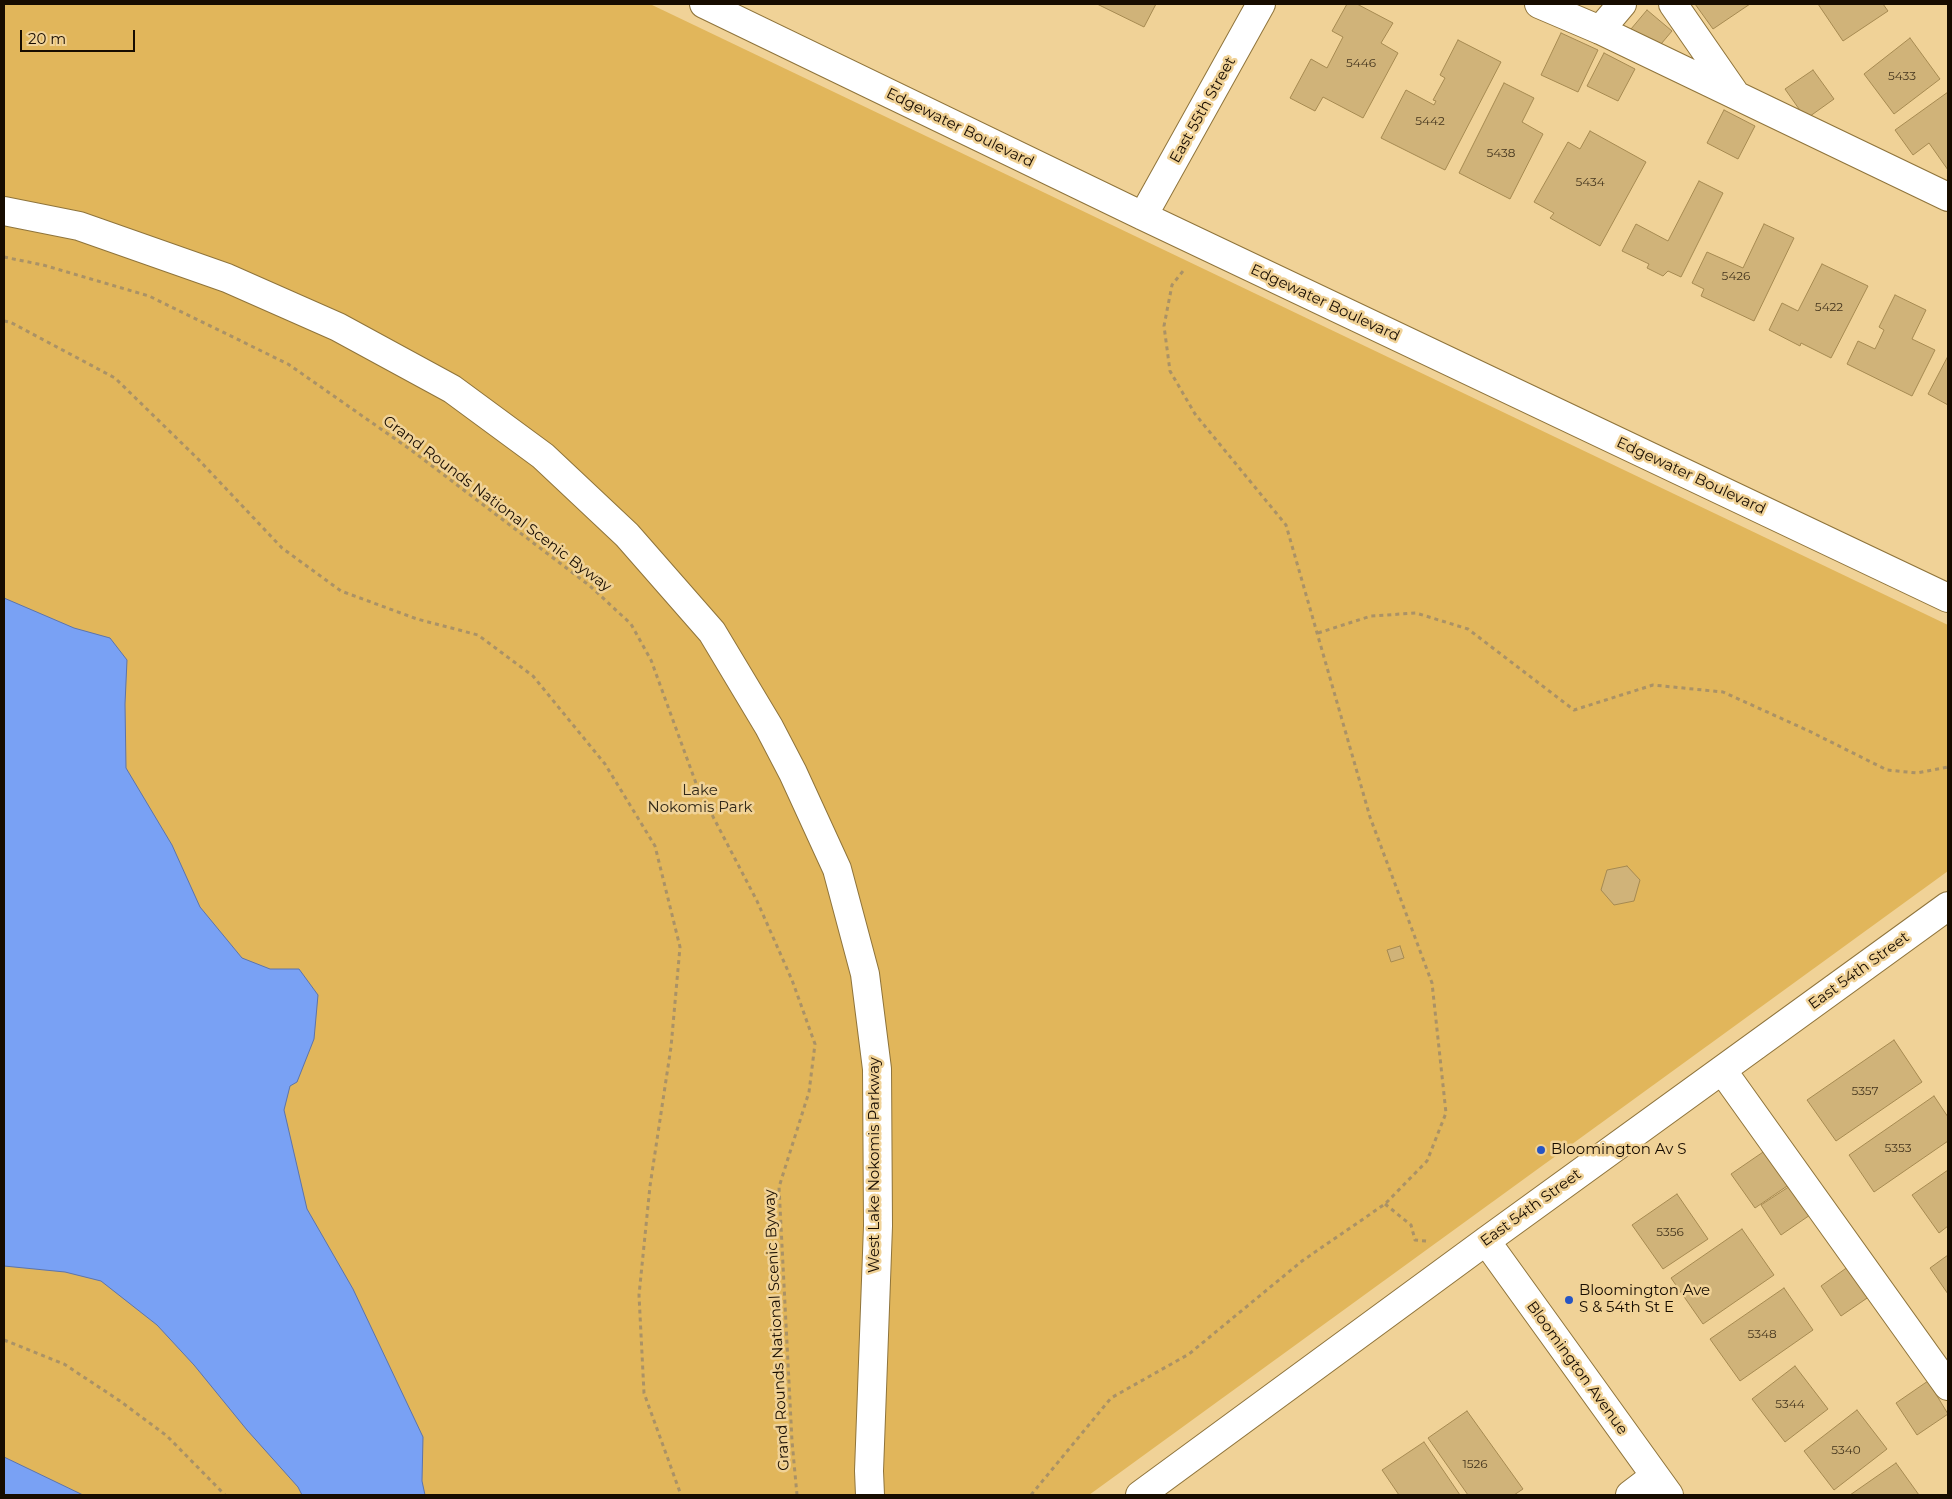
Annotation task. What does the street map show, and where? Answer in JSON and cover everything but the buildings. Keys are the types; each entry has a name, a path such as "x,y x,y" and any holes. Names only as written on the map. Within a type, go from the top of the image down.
{"street":[{"name":"Edgewater Boulevard","path":"704,4 1143,216 1948,598"},
{"name":"East 55th Street","path":"1143,216 1261,4"},
{"path":"1539,4 1600,30 1948,198"},
{"path":"1600,30 1622,4"},
{"path":"1673,4 1737,97"},
{"name":"West Lake Nokomis Parkway","path":"4,211 79,226 227,278 338,327 452,389 550,463 627,535 712,632 769,727 793,773 837,869 865,974 877,1079 878,1226 869,1471 870,1495"},
{"name":"East 54th Street","path":"1140,1495 1948,906"},
{"path":"1722,1070 1948,1386"},
{"name":"Bloomington Avenue","path":"1486,1241 1662,1486"},
{"path":"1630,1495 1662,1486"}],"path":[{"path":"1031,1495 1111,1398 1189,1354 1302,1261 1385,1204 1427,1161 1446,1113 1432,982 1370,817 1286,526 1195,414 1170,371 1164,326 1172,285 1204,245"},
{"name":"Grand Rounds National Scenic Byway","path":"4,257 43,265 149,296 288,364 411,450 590,586 631,624 651,660 697,786 757,902 792,980 815,1044 809,1092 779,1187 792,1441 797,1495"},
{"path":"4,321 10,322 115,378 198,459 282,548 341,591 417,619 478,635 533,676 605,764 655,846 680,947 671,1047 650,1186 639,1295 644,1393 681,1495"},
{"path":"1318,633 1371,616 1416,613 1468,629 1574,710 1653,685 1723,692 1809,731 1887,770 1917,774 1948,767"},
{"path":"1385,1204 1411,1225 1415,1240 1426,1242"},
{"path":"4,1340 64,1364 120,1401 167,1436 225,1495"}],"green space":[{"name":"Lake Nokomis Park","path":"4,4 650,4 1948,625 1948,871 1089,1495 4,1495"}],"water":[{"path":"4,598 74,628 110,638 127,660 125,704 126,768 172,845 200,907 242,958 270,969 299,969 318,995 314,1039 297,1082 290,1086 284,1110 307,1209 353,1289 423,1437 422,1481 425,1495 302,1495 298,1487 247,1430 194,1365 157,1325 101,1281 65,1272 4,1266"},
{"path":"4,1457 83,1495 4,1495"}],"place":[{"name":"Bloomington Av S","path":"1541,1150"},
{"name":"Bloomington Ave S & 54th St E","path":"1569,1300"}]}
